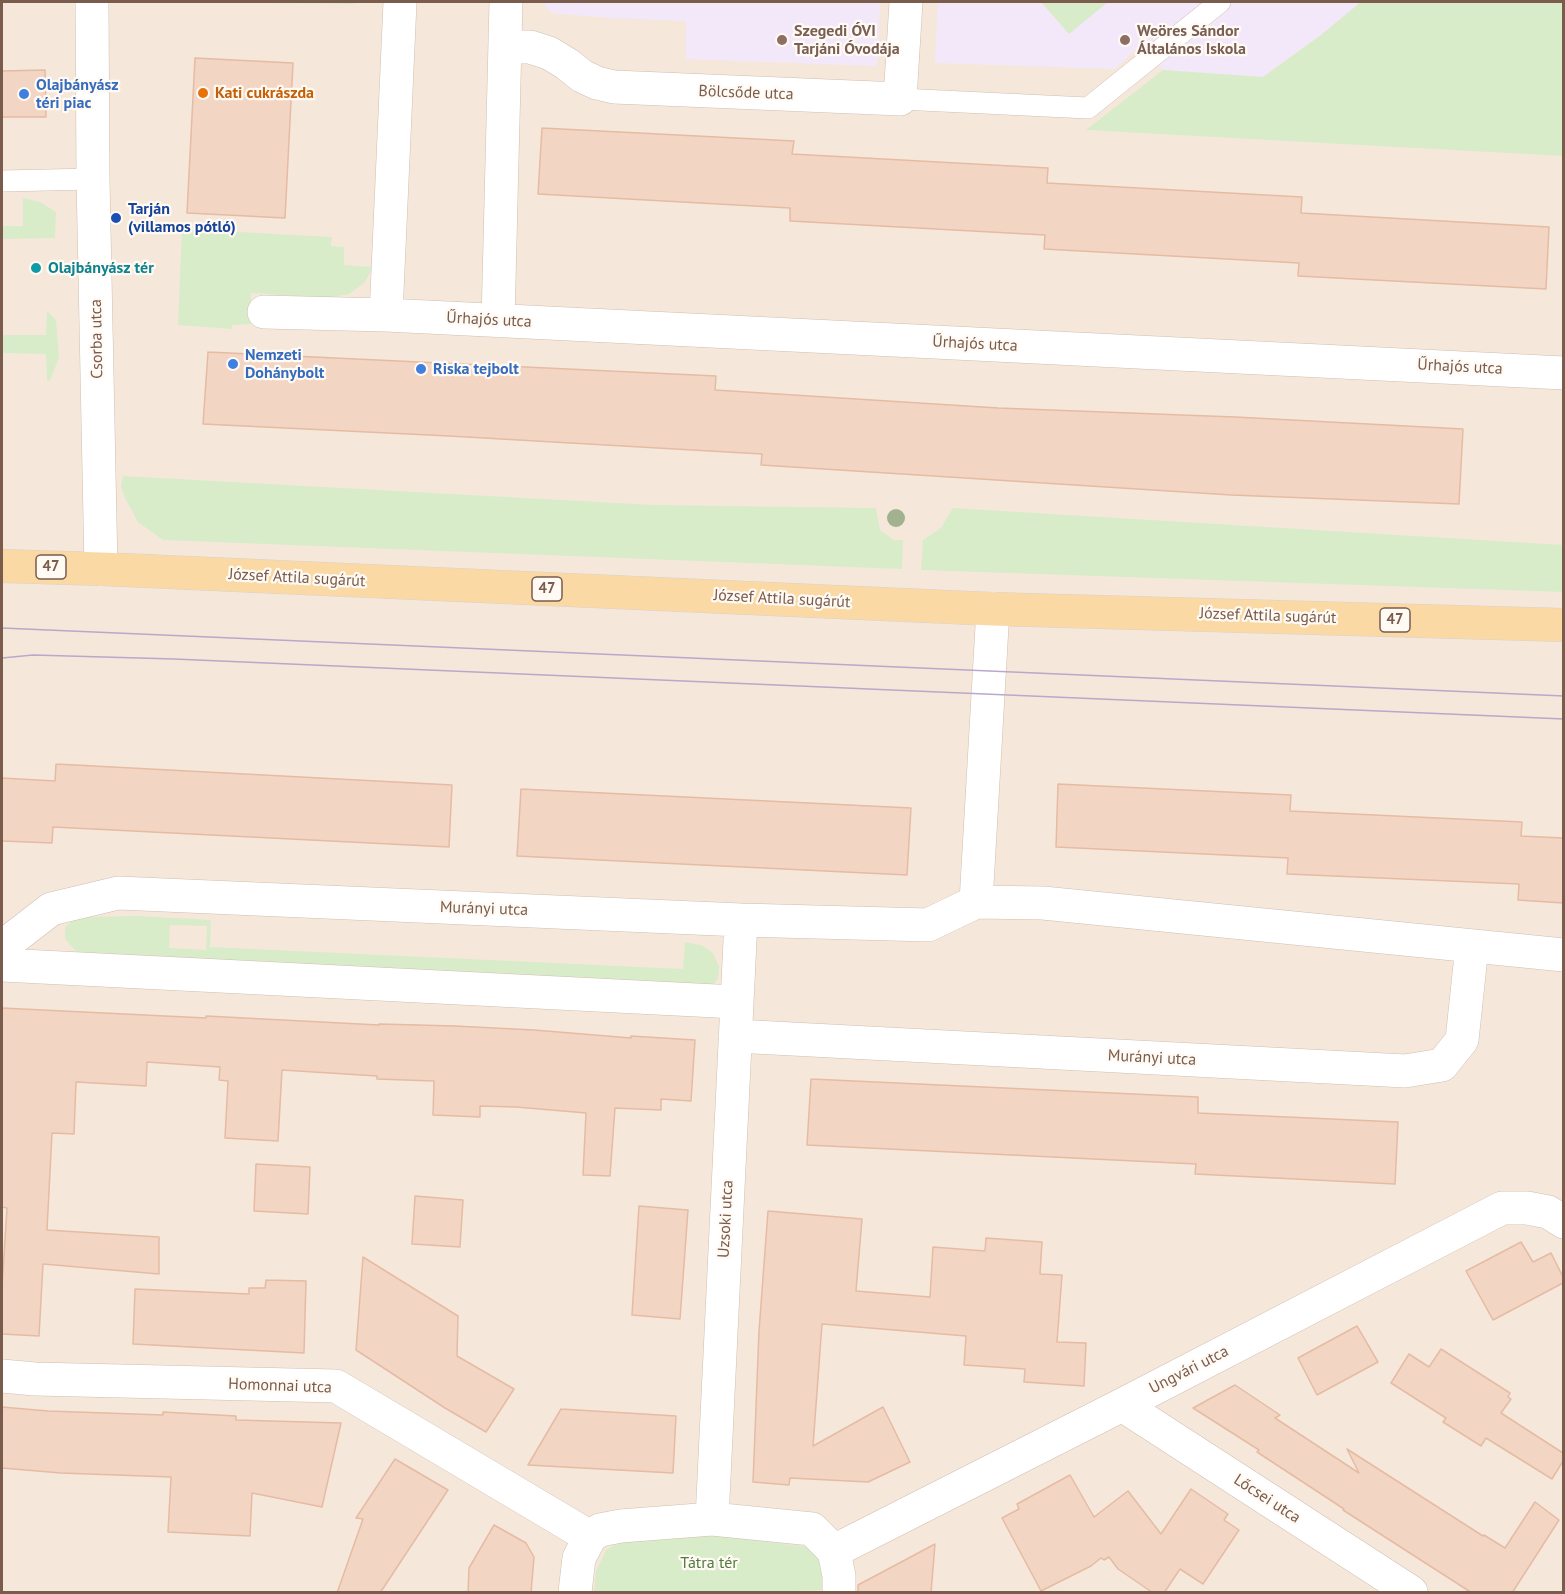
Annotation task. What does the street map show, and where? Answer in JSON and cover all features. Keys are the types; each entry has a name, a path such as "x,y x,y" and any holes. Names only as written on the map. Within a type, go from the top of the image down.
{"main road":[{"name":"József Attila sugárút","path":"2,566 993,609 1563,625"}],"street":[{"name":"Csorba utca","path":"92,2 93,179 101,569"},
{"path":"386,315 400,2"},
{"path":"498,321 506,2"},
{"path":"900,99 906,2"},
{"name":"Bölcsőde utca","path":"505,47 530,47 549,53 597,84 614,87 900,99"},
{"name":"Űrhajós utca","path":"264,312 386,315 1563,372"},
{"path":"976,902 993,609"},
{"name":"Murányi utca","path":"2,948 51,909 118,893 741,920 928,925 976,902 1043,903 1563,955"},
{"name":"Uzsoki utca","path":"712,1519 741,920"},
{"name":"Murányi utca","path":"735,1036 1404,1071 1442,1065 1462,1040 1472,946"},
{"path":"2,965 736,1002"},
{"name":"Ungvári utca","path":"834,1551 1502,1208 1527,1208 1556,1217"},
{"name":"Homonnai utca","path":"2,1376 35,1379 336,1386 590,1537"},
{"name":"Lőcsei utca","path":"1122,1405 1411,1593"},
{"path":"575,1593 579,1558 590,1537 600,1530 621,1526 712,1519 812,1529 834,1551 839,1576 839,1593"}],"lane":[{"path":"900,99 1088,108 1220,2"},
{"path":"2,181 93,179"}],"shaded area":[{"path":"2,2 1563,2 1563,1592 2,1592"},
{"name":"Szegedi ÓVI Tarjáni Óvodája","path":"544,2 880,2 877,66 686,59 686,21 551,13"},
{"name":"Weöres Sándor Általános Iskola","path":"938,2 1361,2 1321,35 1263,77 1163,70 1140,46 1115,69 935,63"}],"green space":[{"path":"192,2 355,2 355,4"},
{"path":"1041,2 1108,2 1069,34"},
{"path":"1361,2 1563,2 1563,156 1086,130 1163,70 1263,77 1321,35"},
{"path":"23,198 40,202 56,212 55,238 2,239 2,226 23,226"},
{"path":"182,229 332,237 331,246 344,247 344,265 373,267 365,282 349,294 326,298 251,293 251,324 232,325 232,329 178,325"},
{"path":"47,311 56,320 59,357 50,381 47,380 46,354 2,353 2,335 46,335"},
{"path":"123,476 653,505 876,508 880,530 894,540 903,540 902,569 163,540 138,522 121,486"},
{"path":"953,508 1563,545 1563,592 921,570 923,540 941,528"},
{"path":"140,916 211,920 210,947 683,969 685,942 701,945 713,953 719,967 718,978 712,987 88,954 77,952 65,939 65,927 77,917","holes":["170,925 207,926 206,950 169,948"]},
{"name":"Tátra tér","path":"709,1534 809,1547 822,1561 824,1590 594,1592 596,1571 606,1550 623,1539"}],"building":[{"path":"195,58 293,63 285,218 187,213"},
{"name":"Olajbányász téri piac","path":"45,70 46,117 2,117 2,71"},
{"path":"542,128 794,141 792,154 1048,168 1047,183 1302,197 1301,213 1549,227 1546,289 1298,276 1299,263 1044,249 1045,235 790,221 790,208 538,194"},
{"path":"208,352 716,376 715,390 998,408 1463,429 1459,504 1231,495 761,465 762,454 203,424"},
{"path":"56,764 452,785 449,847 53,827 52,843 2,841 2,778 55,781"},
{"path":"1058,784 1291,795 1290,811 1522,822 1521,836 1563,838 1563,903 1518,900 1519,884 1287,874 1288,858 1056,847"},
{"path":"521,789 911,808 907,875 517,856"},
{"path":"2,1008 379,1025 455,1026 695,1040 691,1101 661,1099 661,1110 615,1108 610,1176 583,1175 586,1113 480,1106 480,1117 433,1115 434,1081 377,1079 377,1076 282,1070 278,1141 225,1138 228,1081 219,1080 220,1067 147,1062 146,1086 76,1082 74,1134 52,1133 47,1230 159,1237 159,1274 43,1264 39,1336 2,1334 2,1287 7,1208 2,1207"},
{"path":"811,1079 1198,1097 1198,1113 1398,1122 1395,1184 1195,1174 1196,1164 807,1145"},
{"path":"256,1164 310,1167 308,1214 254,1211"},
{"path":"415,1196 463,1200 460,1247 412,1244"},
{"path":"639,1206 688,1210 680,1319 632,1315"},
{"path":"768,1211 862,1219 856,1291 930,1297 933,1247 985,1251 986,1238 1042,1242 1040,1274 1062,1275 1057,1342 1086,1343 1084,1386 1024,1382 1025,1369 964,1365 966,1336 822,1324 813,1446 883,1407 910,1462 868,1482 790,1478 789,1485 753,1482 759,1331"},
{"path":"1521,1242 1533,1262 1551,1253 1563,1277 1563,1283 1493,1320 1466,1271"},
{"path":"363,1257 458,1316 457,1356 514,1389 486,1432 356,1350"},
{"path":"266,1280 306,1281 304,1353 133,1344 135,1289 249,1294 249,1288 265,1288"},
{"path":"1357,1326 1378,1362 1317,1395 1298,1358"},
{"path":"1441,1349 1510,1393 1508,1397 1511,1399 1501,1413 1563,1453 1563,1461 1552,1479 1486,1438 1481,1446 1443,1422 1446,1418 1391,1383 1409,1354 1429,1367"},
{"path":"1235,1385 1280,1415 1275,1418 1359,1473 1347,1449 1505,1548 1535,1502 1559,1520 1512,1593 1472,1593 1343,1510 1257,1452 1259,1450 1193,1408"},
{"path":"2,1407 163,1415 163,1412 236,1416 236,1420 341,1423 322,1507 252,1493 250,1536 168,1532 171,1477 61,1473 2,1468"},
{"path":"561,1409 676,1416 673,1473 528,1465"},
{"path":"395,1459 448,1490 380,1593 337,1593 363,1519 356,1518"},
{"path":"1070,1475 1094,1517 1128,1491 1161,1534 1191,1489 1228,1514 1224,1520 1239,1530 1203,1584 1180,1569 1164,1593 1153,1593 1118,1569 1109,1557 1104,1560 1101,1558 1091,1566 1041,1591 1002,1518 1019,1509 1017,1504"},
{"path":"494,1525 526,1543 534,1557 531,1593 468,1593 469,1568"},
{"path":"935,1544 931,1593 858,1593 858,1585"}],"tram line":[{"path":"2,628 1564,696"},
{"path":"2,658 33,655 174,659 1564,719"}],"place":[{"name":"Szegedi ÓVI Tarjáni Óvodája","path":"782,40"},
{"name":"Weöres Sándor Általános Iskola","path":"1125,40"},
{"name":"Kati cukrászda","path":"203,93"},
{"name":"Olajbányász téri piac","path":"24,94"},
{"name":"Tarján (villamos pótló)","path":"116,218"},
{"name":"Olajbányász tér","path":"36,268"},
{"name":"Nemzeti Dohánybolt","path":"233,364"},
{"name":"Riska tejbolt","path":"421,369"}]}
